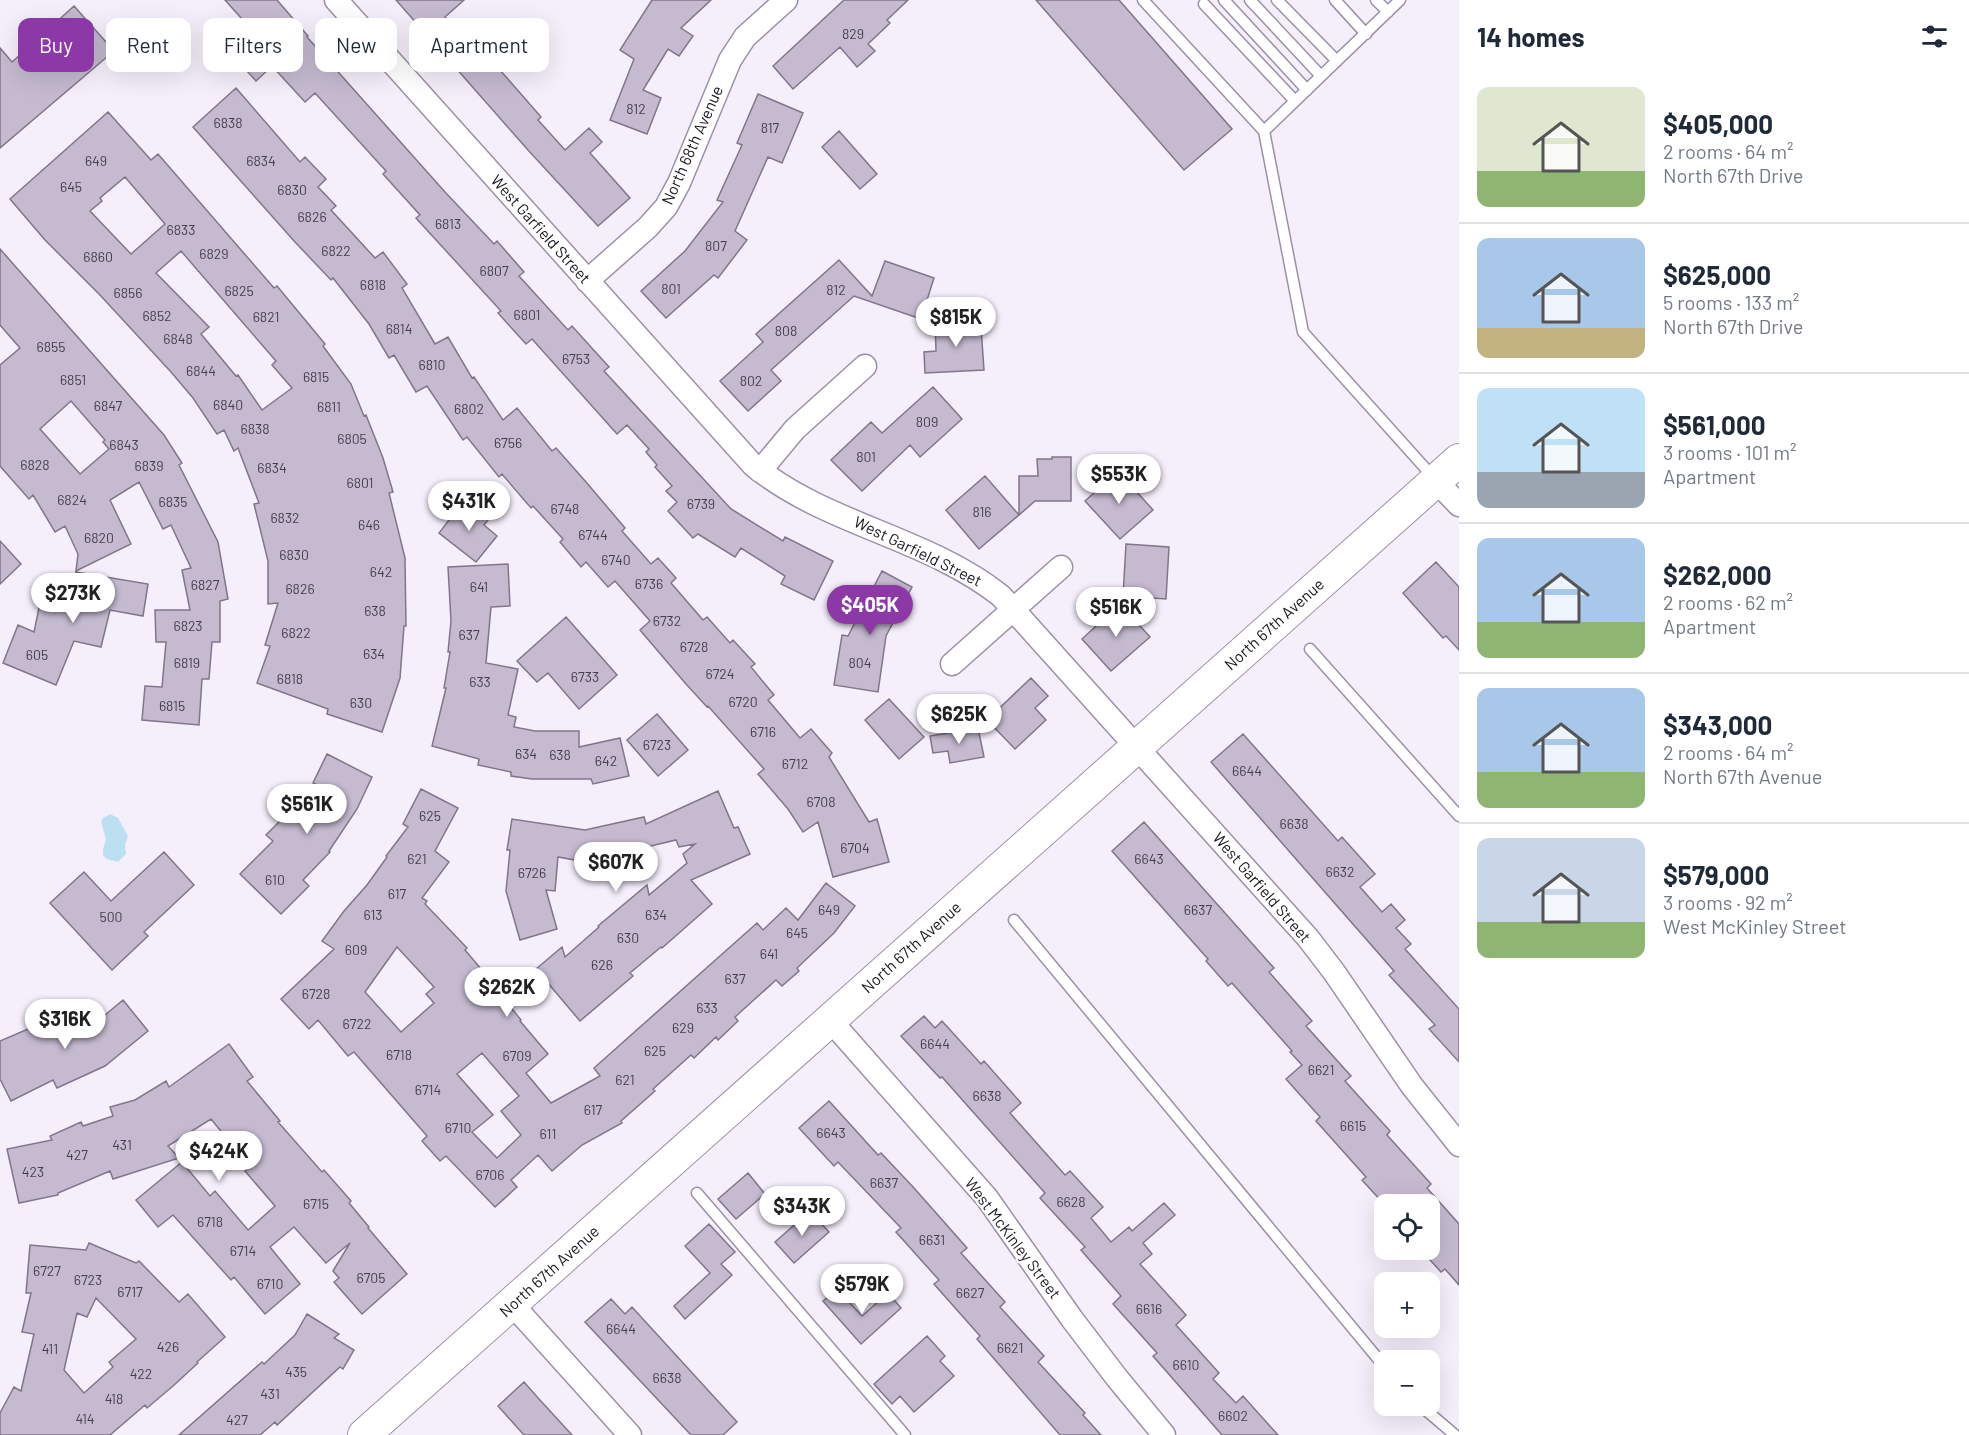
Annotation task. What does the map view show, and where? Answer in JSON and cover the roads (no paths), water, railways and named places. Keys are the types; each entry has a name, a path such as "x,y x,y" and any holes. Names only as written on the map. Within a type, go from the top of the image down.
{"main road":[{"name":"North 67th Avenue","path":"364,1435 1459,460"}],"street":[{"name":"West Garfield Street","path":"336,0 741,453 760,471 798,495 970,573 1001,596 1308,938 1412,1086 1459,1145"},
{"name":"North 68th Avenue","path":"587,281 648,227 666,207 679,183 730,60 745,38 786,0"},
{"path":"760,471 795,429 866,366"},
{"path":"1436,481 1459,505"},
{"path":"952,664 1060,567"},
{"name":"West McKinley Street","path":"830,1020 987,1198 1116,1378 1164,1435"},
{"path":"512,1304 630,1435"}],"lane":[{"path":"1143,0 1264,131 1303,332 1436,481"},
{"path":"1224,0 1307,90"},
{"path":"1250,0 1321,76"},
{"path":"1277,0 1337,62"},
{"path":"1335,0 1366,34"},
{"path":"1376,0 1388,12"},
{"path":"1264,131 1400,0"},
{"path":"1204,3 1295,101"},
{"path":"1310,649 1459,816"},
{"path":"1014,920 1374,1354"},
{"path":"697,1193 905,1435"},
{"path":"1433,1416 1455,1435"}],"water":[{"path":"110,814 118,818 128,836 125,845 126,854 118,862 107,859 103,855 106,839 101,822"}]}
